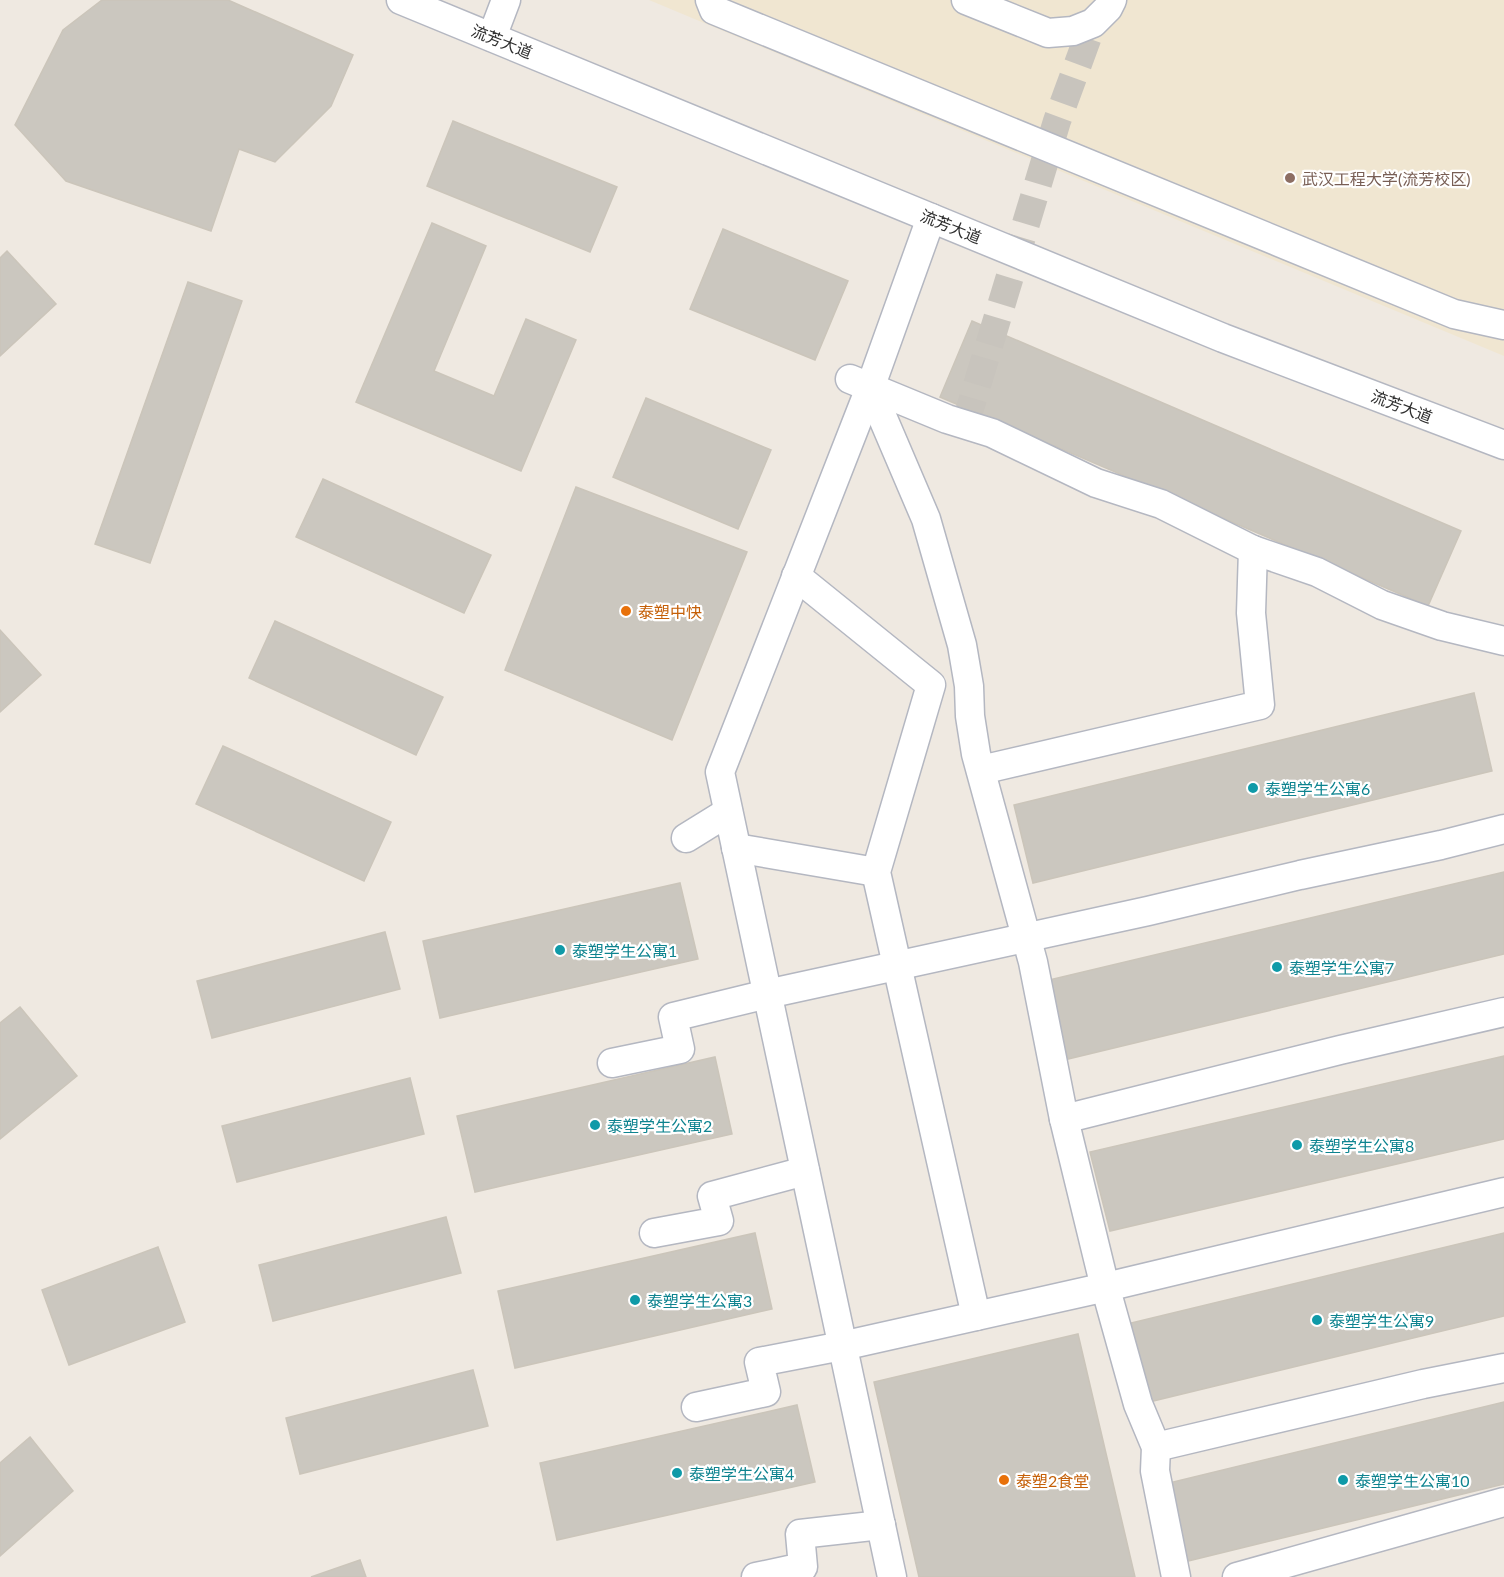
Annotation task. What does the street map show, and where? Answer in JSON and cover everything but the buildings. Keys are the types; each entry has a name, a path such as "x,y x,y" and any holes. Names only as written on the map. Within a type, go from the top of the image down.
{"street":[{"name":"流芳大道","path":"401,0 1223,338 1504,445"},
{"path":"492,37 506,0"},
{"path":"710,0 714,10 725,15 1443,310 1504,325"},
{"path":"966,0 1048,33 1073,31 1093,23 1108,8 1112,0"},
{"path":"891,1577 720,772 796,576 860,384 931,218"},
{"path":"860,384 947,420 992,433 1096,483 1161,504 1253,550 1317,572 1382,605 1442,626 1504,641"},
{"path":"860,384 929,529 962,645 969,686 970,716 981,770 1033,962 1064,1119 1106,1287 1138,1404 1155,1447 1155,1471 1176,1577"},
{"path":"981,770 1260,705 1251,613 1253,550"},
{"path":"796,576 931,685 876,872 976,1316"},
{"path":"686,838 728,813"},
{"path":"612,1063 680,1049 673,1017 1504,829"},
{"path":"736,848 876,872"},
{"path":"1064,1119 1340,1050 1504,1012"},
{"path":"654,1233 719,1221 712,1196 805,1171"},
{"path":"696,1407 766,1392 759,1362 842,1346 1106,1287 1504,1192"},
{"path":"1155,1447 1424,1383 1504,1368"},
{"path":"1237,1577 1504,1502"},
{"path":"756,1577 803,1567 800,1534 880,1525"}],"shaded area":[{"name":"武汉工程大学(流芳校区)","path":"649,0 1504,0 1504,356"}],"tunnel":[{"path":"965,425 1057,121 1093,23"}],"place":[{"name":"武汉工程大学(流芳校区)","path":"1290,178"},
{"name":"泰塑中快","path":"626,611"},
{"name":"泰塑学生公寓6","path":"1253,788"},
{"name":"泰塑学生公寓1","path":"560,950"},
{"name":"泰塑学生公寓7","path":"1277,967"},
{"name":"泰塑学生公寓2","path":"595,1125"},
{"name":"泰塑学生公寓8","path":"1297,1145"},
{"name":"泰塑学生公寓3","path":"635,1300"},
{"name":"泰塑学生公寓9","path":"1317,1320"},
{"name":"泰塑学生公寓4","path":"677,1473"},
{"name":"泰塑2食堂","path":"1004,1480"},
{"name":"泰塑学生公寓10","path":"1343,1480"}]}
